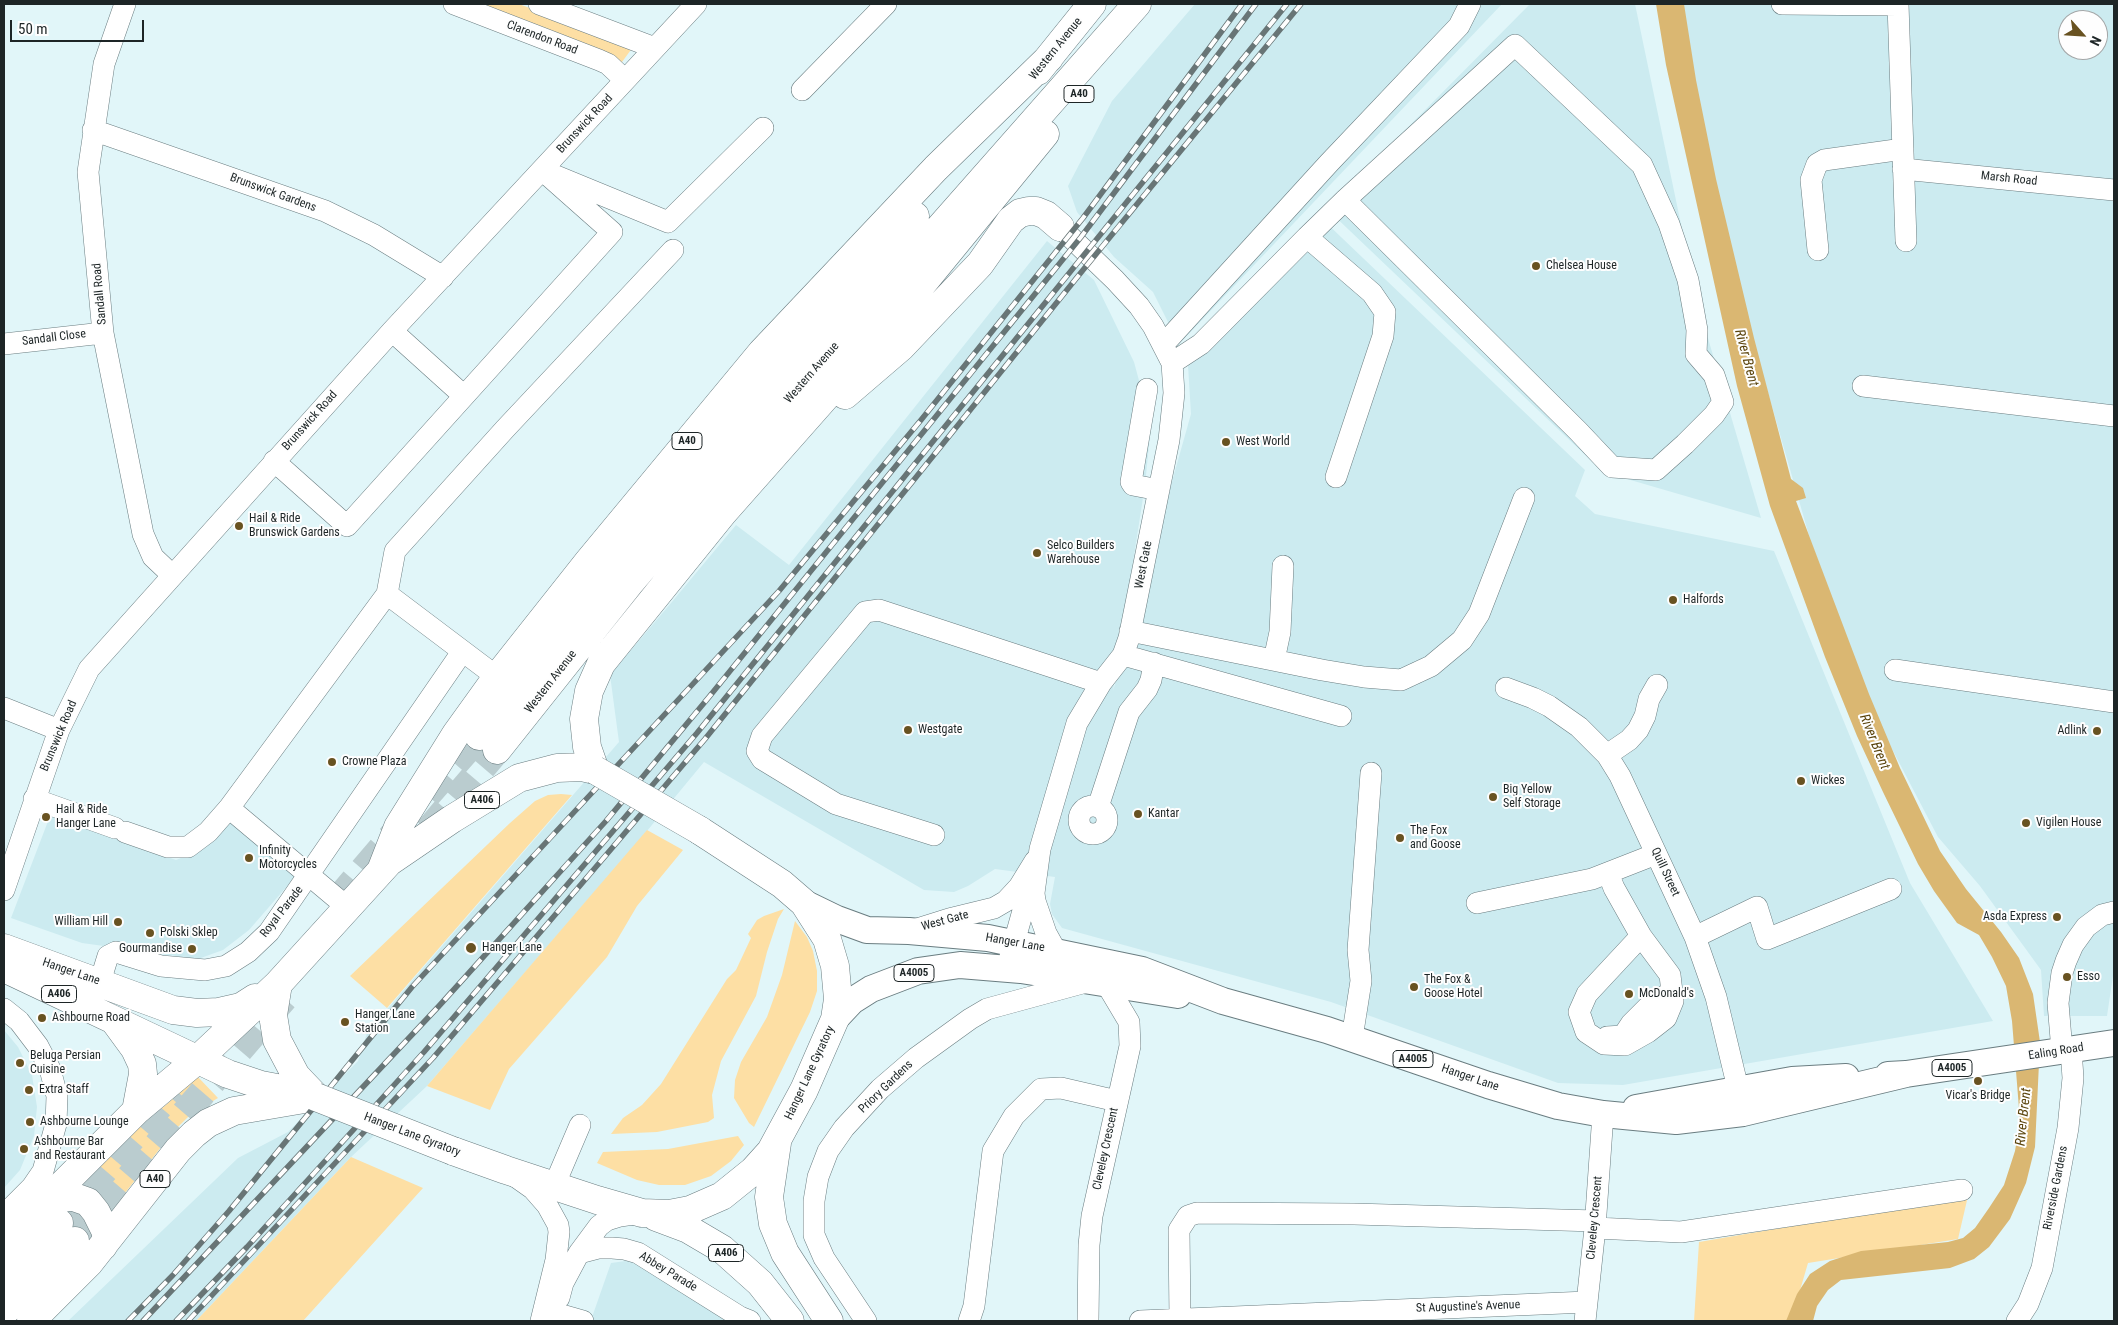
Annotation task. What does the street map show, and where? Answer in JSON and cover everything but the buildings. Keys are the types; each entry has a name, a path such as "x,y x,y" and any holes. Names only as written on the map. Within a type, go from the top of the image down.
{"highway":[{"name":"Western Avenue","path":"1092,4 1049,58 637,539 488,743 1137,4"},
{"name":"A40","path":"595,770 587,747 584,719 588,691 598,669 687,556 882,332 1122,42 1144,4"},
{"name":"A40","path":"382,868 391,842 404,816 456,734 497,677 588,562 762,352 936,168 1049,58"},
{"path":"778,452 901,348 980,264 1011,220 1020,214 1036,211 1046,215 1060,227"},
{"name":"Hanger Lane Gyratory","path":"577,767 595,770 699,830 782,884 804,903 822,931 835,966 838,999 835,1020 778,1142 753,1171 716,1200 676,1213 642,1213 554,1186 453,1151 316,1097 296,1076 277,1040 273,1014 278,984 382,868 452,819 519,778 557,768 577,767"},
{"name":"Hanger Lane","path":"4,948 173,1010 210,1013 229,1011 241,1007 278,984"},
{"name":"Hanger Lane","path":"4,968 197,1060 248,1082 316,1097"},
{"path":"4,1312 58,1224 136,1110 197,1060 278,984"},
{"name":"A406","path":"115,1021 135,1049 142,1064 143,1074 136,1110"},
{"name":"A40","path":"31,1321 103,1246 178,1150 194,1134 208,1123 245,1108 316,1097"},
{"name":"A406","path":"778,1142 769,1197 772,1224 785,1253 829,1321"},
{"path":"58,1224 53,1200 68,1196 88,1202 96,1212 106,1232 106,1240 103,1246"},
{"name":"A406","path":"642,1213 678,1225 713,1243 760,1283 788,1321"},
{"path":"4,1244 58,1224"},
{"path":"4,1278 58,1224"}],"main road":[{"name":"Hanger Lane","path":"804,903 837,919 867,930 971,936 1014,942 1142,970 1223,1001 1352,1038 1488,1085 1558,1106 1603,1114 1676,1121 1741,1101 1998,1061"},
{"name":"Hanger Lane","path":"835,1020 852,1001 870,989 918,971 960,965 1006,969 1223,1001"},
{"name":"Ealing Road","path":"1998,1061 2114,1043"}],"street":[{"name":"Sandall Road","path":"125,4 104,64 88,172 103,333 143,534 153,557 172,575"},
{"name":"Clarendon Road","path":"454,4 608,64 625,80"},
{"path":"539,4 655,48"},
{"name":"Brunswick Road","path":"4,890 59,730 89,669 392,331 696,4"},
{"path":"802,90 886,4"},
{"path":"1168,354 1329,163 1459,26 1470,4"},
{"path":"1782,4 1898,4 1906,240"},
{"path":"1168,354 1201,344 1345,200 1515,45 1642,165 1669,224 1688,280 1697,330 1696,354 1714,374 1723,402 1714,415 1656,470 1612,467 1345,200"},
{"path":"542,170 668,222 763,128"},
{"name":"Brunswick Gardens","path":"93,130 325,211 374,235 443,277"},
{"name":"Marsh Road","path":"1818,250 1811,180 1817,164 1824,160 1903,159 2114,190"},
{"path":"274,461 347,526 612,232 542,170"},
{"name":"West Gate","path":"1056,951 1040,920 1034,892 1040,849 1072,737 1087,704 1123,654 1130,631 1169,440 1174,394 1168,354 1139,306 1060,227"},
{"path":"1307,237 1372,294 1385,312 1383,336 1336,477"},
{"path":"34,800 168,847 188,847 208,832 229,808 387,594 395,551 512,422 673,250"},
{"path":"392,331 464,396"},
{"name":"Sandall Close","path":"4,344 103,333"},
{"path":"1864,386 2114,416"},
{"path":"1147,389 1131,482 1133,485 1159,490"},
{"path":"1130,631 1364,677 1401,680 1430,666 1462,640 1480,614 1524,498"},
{"path":"1274,660 1280,632 1283,566"},
{"path":"387,594 497,677"},
{"path":"934,834 836,804 762,759 757,751 762,736 865,612 879,610 1101,683"},
{"name":"Royal Parade","path":"100,982 108,956 116,952 161,966 204,970 226,966 248,952 269,932 310,875 462,652"},
{"path":"1123,654 1341,716"},
{"path":"1098,807 1129,712 1147,690 1154,663"},
{"path":"1895,670 2114,702"},
{"path":"1607,755 1629,740 1638,730 1645,716 1649,699 1657,685"},
{"name":"Quill Street","path":"1506,688 1533,698 1566,718 1590,737 1607,755 1632,800 1695,937 1716,997 1741,1101"},
{"path":"4,708 59,730"},
{"path":"1352,1038 1361,981 1358,950 1371,773"},
{"path":"229,808 348,907"},
{"name":"West Gate","path":"909,931 949,918 988,910 1000,905 1019,887 1040,849"},
{"path":"1477,903 1592,879 1656,854"},
{"path":"1608,873 1614,888 1641,936 1670,975 1665,997 1656,1015 1634,1032 1623,1036 1607,1038 1586,1015 1591,1001 1625,964 1641,936"},
{"path":"1695,937 1758,907 1767,939 1891,889"},
{"name":"West Gate","path":"1006,969 1024,907 1034,892"},
{"name":"Riverside Gardens","path":"2017,1321 2028,1304 2042,1268 2068,1128 2073,1078 2060,1051 2058,1002 2062,973 2073,945 2086,927 2102,915 2114,912"},
{"path":"1641,936 1587,994 1579,1012 1586,1032 1604,1044 1625,1045 1648,1032 1666,1018 1673,1001 1665,997"},
{"name":"Cleveley Crescent","path":"1088,1321 1090,1235 1102,1167 1130,1046 1129,1022 1098,983"},
{"name":"Priory Gardens","path":"866,1321 824,1258 814,1235 814,1201 818,1177 828,1151 844,1128 880,1089 916,1058 970,1019 987,1009 1098,983"},
{"path":"4,1008 19,1020 38,1046 50,1069 57,1096 56,1124 43,1171 32,1187 4,1215"},
{"path":"969,1321 974,1306 993,1151 1014,1116 1041,1089 1061,1088 1117,1101"},
{"name":"Cleveley Crescent","path":"1586,1312 1596,1224 1603,1114"},
{"path":"554,1186 580,1125"},
{"path":"506,1170 540,1196 553,1214 558,1225 558,1252 549,1318"},
{"path":"1180,1320 1179,1230 1188,1216 1197,1213 1354,1214 1596,1224 1682,1232 1962,1190"},
{"path":"549,1318 563,1284 579,1253 592,1234 607,1220 642,1213"},
{"name":"Abbey Parade","path":"579,1253 598,1248 624,1248 638,1253 750,1321"},
{"name":"St Augustine's Avenue","path":"1140,1321 1586,1312"},
{"path":"549,1318 583,1321"}],"shaded area":[{"path":"472,4 519,4 633,47 622,62"},
{"path":"1195,4 1502,4 1179,344 1153,292 1114,257 1077,212 1068,186 1112,101"},
{"path":"1530,4 1635,4 1697,301 1761,518 1603,472 1327,209"},
{"path":"1681,4 2114,4 2114,969 2107,1016 2044,1016 2041,970 1980,886 1938,837 1880,726 1810,539 1746,316 1684,44"},
{"path":"1319,216 1585,470 1575,496 1595,514 1774,551 1910,883 1993,1021 1623,1085 1558,1083 1331,1002 1062,928 1052,914 1050,904 1055,877 995,869 968,886 954,892 924,890 704,762 642,837 427,1086 351,1157 196,1321 68,1321 238,1158 288,1132 358,1061 370,1029 619,742 610,675 736,525 789,565 1047,241 1094,280 1134,362 1151,425 1145,485 1113,691 1191,414 1187,349"},
{"path":"548,795 572,795 387,1008 350,976 535,801"},
{"path":"50,816 176,860 198,851 231,818 295,877 249,930 223,950 198,959 82,943 11,918"},
{"path":"647,830 683,850 637,906 607,957 509,1069 490,1110 427,1086"},
{"path":"784,909 778,919 767,952 756,996 721,1061 712,1095 714,1118 708,1122 657,1132 611,1134 623,1118 642,1105 661,1084 727,979 736,970 751,938 748,934 757,920"},
{"path":"795,921 807,937 813,951 817,971 817,991 810,1012 754,1127 749,1123 734,1098 735,1080 741,1062 767,1017 782,975"},
{"path":"4,1030 18,1047 32,1075 37,1107 34,1136 20,1170 4,1188"},
{"path":"198,1077 218,1098 191,1114 173,1132 110,1212 79,1184 108,1155"},
{"path":"738,1136 744,1145 731,1161 711,1176 685,1185 659,1185 637,1180 597,1163 603,1152 668,1149"},
{"path":"351,1157 423,1188 303,1321 196,1321"},
{"path":"1968,1196 1958,1239 1808,1263 1791,1321 1694,1321 1699,1242"},
{"path":"77,1209 90,1227 87,1242 49,1213"},
{"path":"633,1260 734,1321 591,1320 611,1263"}],"water":[{"name":"River Brent","path":"1656,4 1684,4 1696,80 1716,179 1754,338 1791,479 1803,488 1806,498 1796,501 1869,694 1900,768 1940,851 1966,889 2001,932 2019,958 2033,994 2040,1042 2035,1147 2026,1183 2010,1219 1989,1247 1974,1259 1950,1268 1841,1280 1828,1290 1817,1306 1813,1321 1786,1321 1797,1294 1810,1274 1830,1261 1861,1251 1948,1242 1963,1238 1975,1228 1989,1208 2004,1185 2015,1151 2020,1121 2012,1021 2006,986 1992,957 1979,935 1957,923 1934,891 1918,864 1883,792 1857,736 1825,657 1770,506 1737,386 1666,65"}],"tunnel":[{"path":"427,795 479,736"},
{"path":"428,831 497,750"},
{"path":"336,902 394,834"},
{"path":"75,1241 284,998"},
{"path":"59,1223 174,1089"}],"railway":[{"path":"128,1321 173,1275 229,1211 412,987 779,591 921,420 1083,218 1242,4"},
{"path":"143,1321 439,1006 606,821 709,697 1081,237 1256,4"},
{"path":"176,1321 247,1247 424,1052 697,733 1287,4"},
{"path":"188,1321 433,1058 705,739 1083,270 1301,4"}],"place":[{"name":"Chelsea House","path":"1536,266"},
{"name":"West World","path":"1226,442"},
{"name":"Hail & Ride Brunswick Gardens","path":"239,526"},
{"name":"Selco Builders Warehouse","path":"1037,553"},
{"name":"Halfords","path":"1673,600"},
{"name":"Westgate","path":"908,730"},
{"name":"Adlink","path":"2097,731"},
{"name":"Crowne Plaza","path":"332,762"},
{"name":"Wickes","path":"1801,781"},
{"name":"Big Yellow Self Storage","path":"1493,797"},
{"name":"Kantar","path":"1138,814"},
{"name":"Hail & Ride Hanger Lane","path":"46,817"},
{"name":"Vigilen House","path":"2026,823"},
{"name":"The Fox and Goose","path":"1400,838"},
{"name":"Infinity Motorcycles","path":"249,858"},
{"name":"Asda Express","path":"2057,917"},
{"name":"William Hill","path":"118,922"},
{"name":"Polski Sklep","path":"150,933"},
{"name":"Hanger Lane","path":"471,948"},
{"name":"Gourmandise","path":"192,949"},
{"name":"Esso","path":"2067,977"},
{"name":"The Fox & Goose Hotel","path":"1414,987"},
{"name":"McDonald's","path":"1629,994"},
{"name":"Ashbourne Road","path":"42,1018"},
{"name":"Hanger Lane Station","path":"345,1022"},
{"name":"Beluga Persian Cuisine","path":"20,1063"},
{"name":"Vicar's Bridge","path":"1978,1081"},
{"name":"Extra Staff","path":"29,1090"},
{"name":"Ashbourne Lounge","path":"30,1122"},
{"name":"Ashbourne Bar and Restaurant","path":"24,1149"}]}
